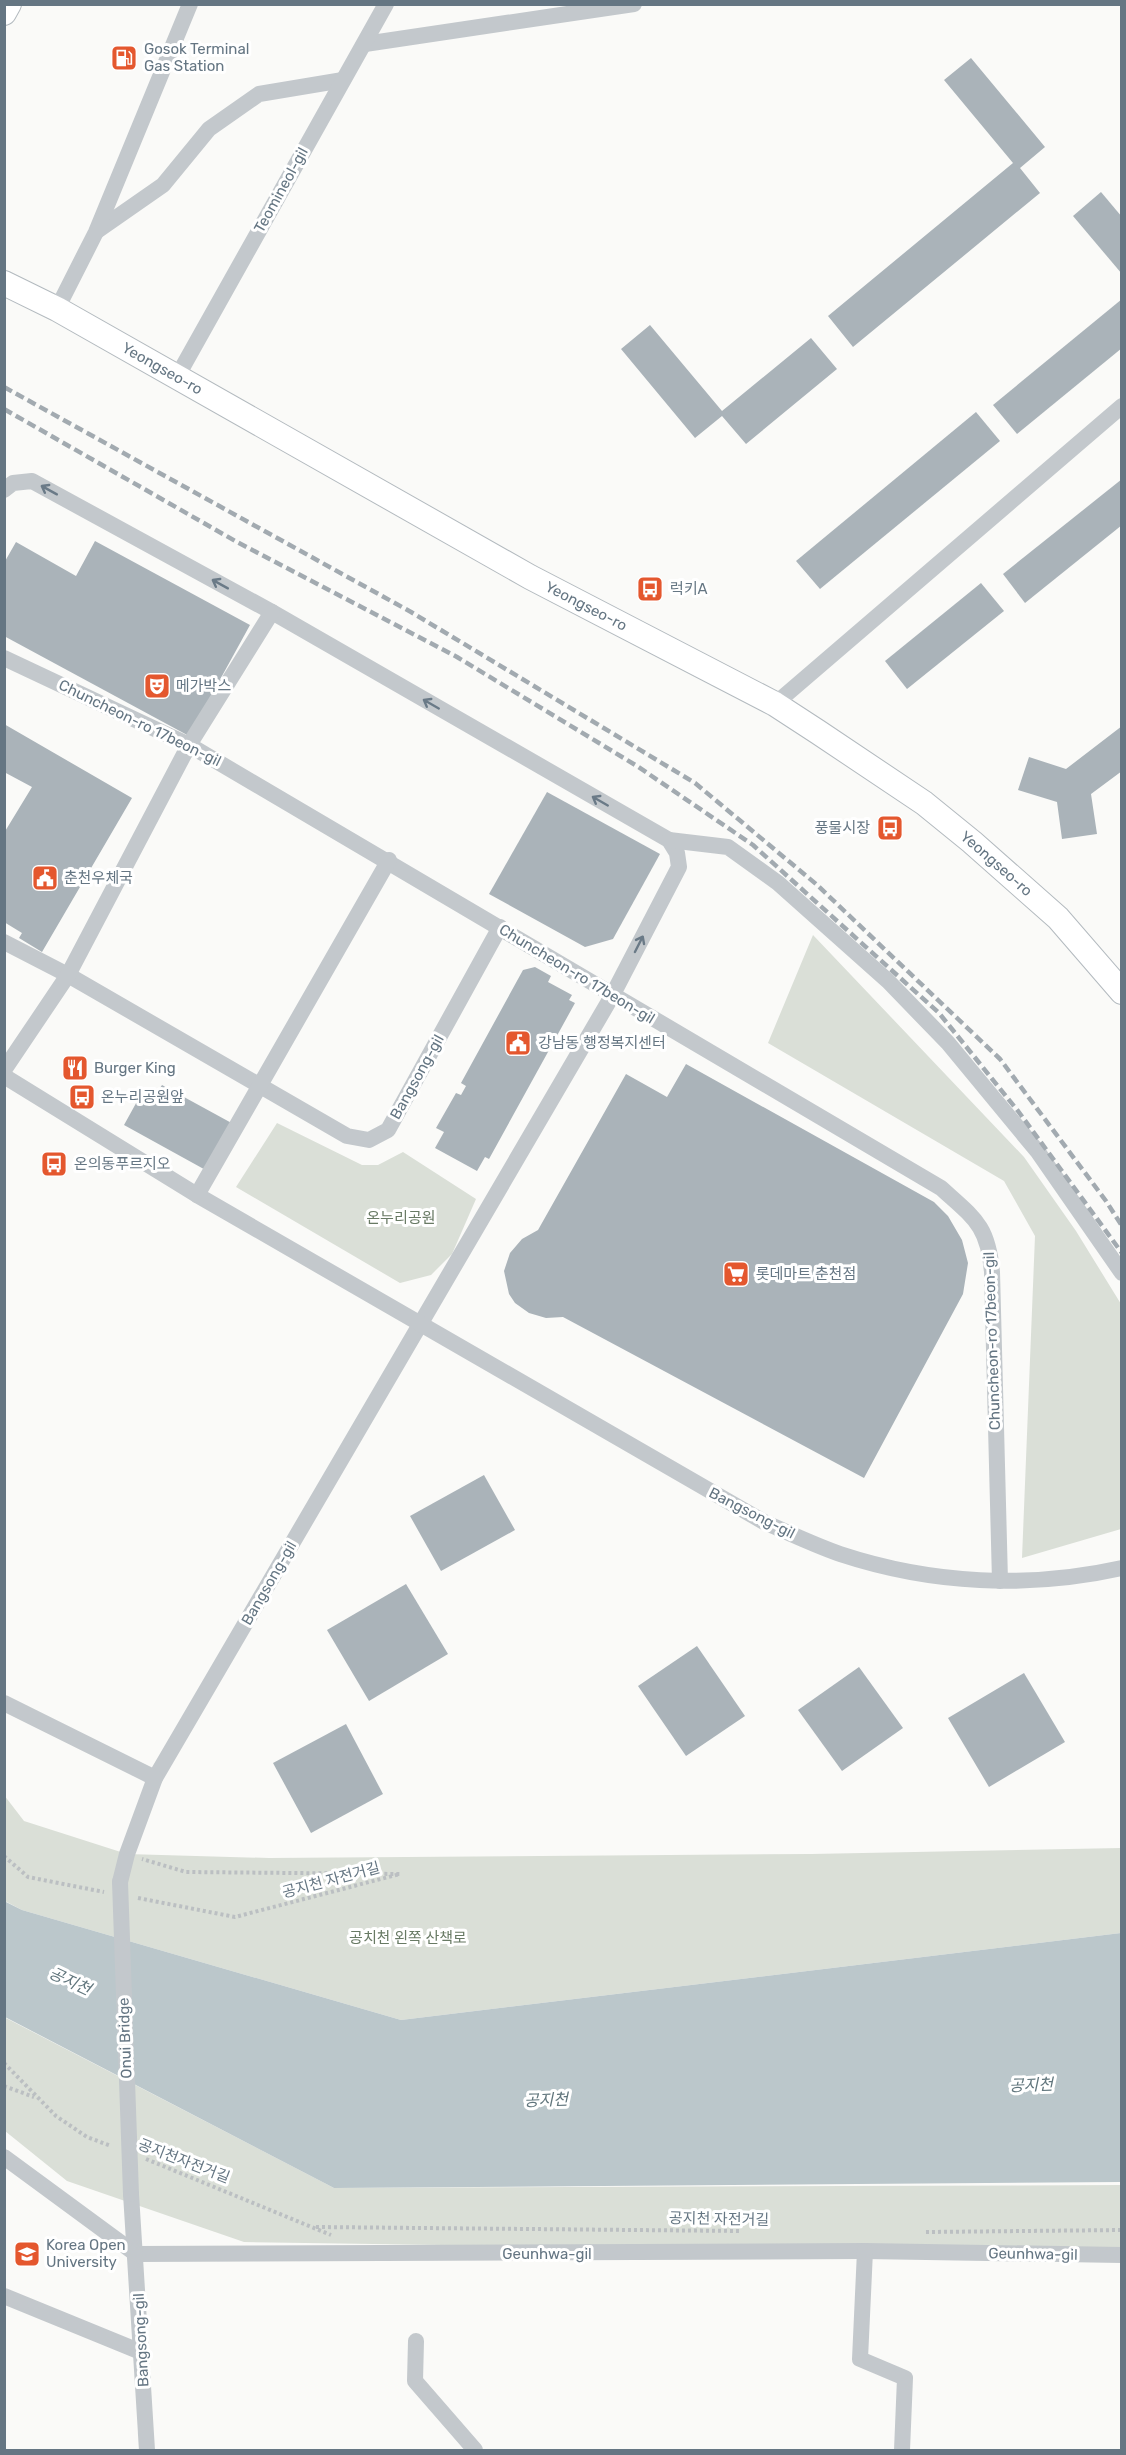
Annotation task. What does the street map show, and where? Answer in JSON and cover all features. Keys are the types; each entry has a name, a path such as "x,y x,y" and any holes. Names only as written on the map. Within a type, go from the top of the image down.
{"street":[{"path":"4,14 9,4"},
{"path":"57,309 96,232 190,4"},
{"name":"Teomineol-gil","path":"177,376 386,4"},
{"path":"365,45 634,4"},
{"path":"96,232 162,185 209,129 259,94 343,81"},
{"name":"Yeongseo-ro","path":"4,283 57,309 177,376 530,577 775,704 897,784 972,842 1058,918 1122,992"},
{"path":"775,704 1122,405"},
{"path":"4,490 13,483 32,481 272,612 669,840 728,847 778,883 888,981 948,1043 1038,1152 1122,1273"},
{"path":"4,1070 68,975 189,745 272,612"},
{"name":"Chuncheon-ro 17beon-gil","path":"4,658 189,745 389,860 612,996 940,1188 979,1223 987,1241 992,1272 1000,1581"},
{"path":"612,996 679,867 677,853 669,840"},
{"path":"197,1195 389,860"},
{"name":"Bangsong-gil","path":"4,942 68,975 347,1136 369,1140 388,1130 500,927"},
{"name":"Bangsong-gil","path":"114,1887 155,1778 612,996"},
{"name":"Bangsong-gil","path":"4,1076 197,1195 764,1522 840,1554 947,1579 1000,1581 1054,1579 1122,1568"},
{"path":"4,1703 155,1778"},
{"name":"Onui Bridge","path":"114,1887 131,2194"},
{"path":"4,2157 136,2254"},
{"name":"Bangsong-gil","path":"131,2194 147,2451"},
{"path":"865,2251 860,2359 904,2378 902,2451"},
{"name":"Geunhwa-gil","path":"136,2254 865,2251 1122,2255"},
{"path":"4,2296 141,2352"},
{"path":"416,2341 415,2381 475,2451"}],"path":[{"name":"공지천 자전거길","path":"127,1854 186,1872 400,1874 236,1917 132,1897"},
{"path":"4,1856 28,1877 114,1887"},
{"name":"공지천자전거길","path":"4,2063 56,2116 87,2137 118,2149"},
{"path":"4,2086 38,2099"},
{"name":"공지천자전거길","path":"139,2157 335,2236"},
{"name":"공지천 자전거길","path":"316,2227 746,2231"},
{"path":"923,2232 1122,2230"}],"green space":[{"path":"813,935 1024,1157 1076,1231 1121,1304 1121,1529 1022,1558 1035,1236 1004,1181 768,1043"},
{"name":"온누리공원","path":"277,1123 362,1165 378,1165 403,1152 476,1199 452,1254 431,1275 400,1283 236,1187"},
{"name":"공치천 왼쪽 산책로","path":"4,1795 24,1821 127,1854 269,1858 811,1854 1121,1848 1121,1933 401,2020 22,1910 5,1901"},
{"path":"4,2017 334,2188 1121,2185 1121,2255 244,2242 67,2181 5,2131"}],"water":[{"name":"공지천","path":"4,1901 22,1910 401,2020 1121,1933 1121,2182 334,2188 5,2017"}],"building":[{"path":"971,58 1045,147 1020,168 1040,193 853,347 828,316 1013,163 944,80"},
{"path":"1101,192 1122,217 1122,274 1073,216"},
{"path":"1122,299 1122,348 1017,434 993,405"},
{"path":"650,325 722,411 811,338 837,369 746,444 722,416 695,438 621,349"},
{"path":"976,412 1000,441 820,589 796,561"},
{"path":"1122,479 1122,525 1025,603 1003,574"},
{"name":"메가박스","path":"95,541 250,625 189,736 4,636 4,563 16,542 76,576"},
{"path":"981,583 1004,611 907,689 885,661"},
{"name":"춘천우체국","path":"4,724 132,798 42,952 19,938 22,933 4,922 4,833 32,787 4,772"},
{"path":"1122,726 1122,771 1091,794 1097,834 1062,839 1057,802 1018,790 1029,757 1066,769"},
{"path":"547,792 660,854 613,939 585,947 489,894"},
{"name":"강남동 행정복지센터","path":"535,967 551,976 548,982 572,995 569,1000 575,1003 489,1159 485,1157 477,1171 435,1148 444,1132 436,1128 456,1093 461,1095 466,1086 461,1083 523,970"},
{"name":"롯데마트 춘천점","path":"686,1064 934,1202 948,1216 962,1240 968,1263 963,1294 864,1478 563,1317 546,1318 529,1313 515,1303 509,1294 504,1271 510,1253 522,1239 538,1230 626,1074 667,1097"},
{"path":"162,1085 237,1126 211,1173 124,1125 140,1096 153,1099"},
{"path":"484,1475 515,1530 441,1571 410,1516"},
{"path":"406,1584 448,1654 369,1701 327,1630"},
{"path":"697,1646 745,1716 686,1756 638,1686"},
{"path":"859,1667 903,1728 842,1771 798,1710"},
{"path":"1024,1673 1065,1742 989,1787 948,1718"},
{"path":"346,1724 383,1794 311,1833 273,1763"}],"railway":[{"path":"4,387 411,612 695,783 816,884 1000,1059 1106,1201 1122,1226"},
{"path":"4,409 237,542 457,657 637,766 753,845 939,1013 1018,1111 1122,1253"}],"place":[{"name":"Gosok Terminal Gas Station","path":"124,58"},
{"name":"럭키A","path":"650,589"},
{"name":"메가박스","path":"157,686"},
{"name":"풍물시장","path":"890,828"},
{"name":"춘천우체국","path":"45,878"},
{"name":"강남동 행정복지센터","path":"518,1043"},
{"name":"Burger King","path":"75,1068"},
{"name":"온누리공원앞","path":"82,1097"},
{"name":"온의동푸르지오","path":"54,1164"},
{"name":"롯데마트 춘천점","path":"736,1274"},
{"name":"Korea Open University","path":"27,2254"}]}
